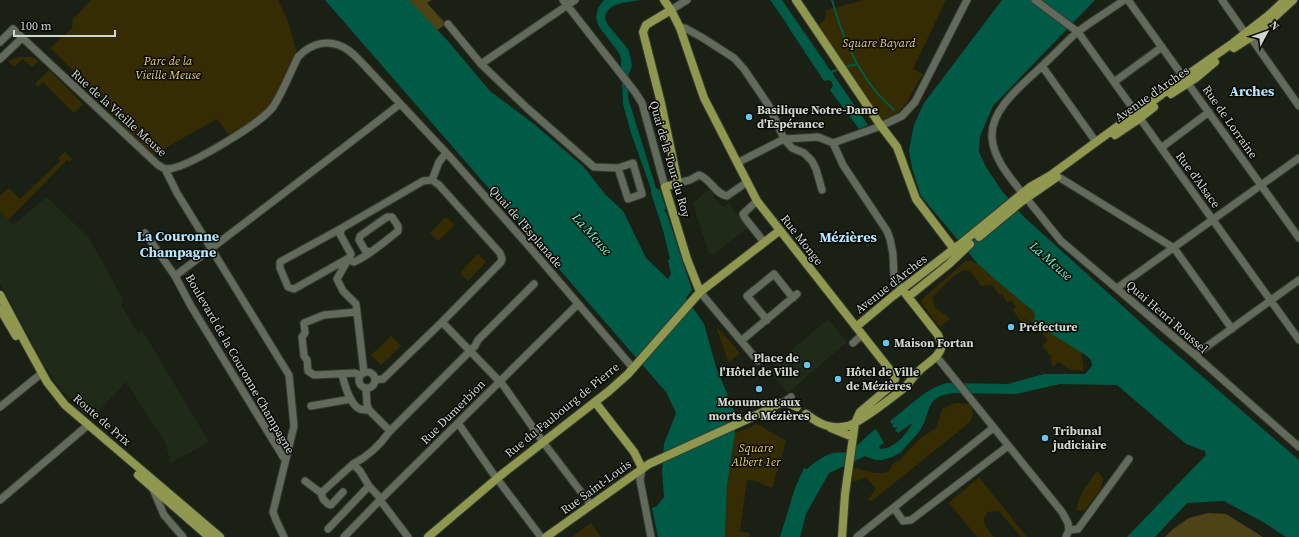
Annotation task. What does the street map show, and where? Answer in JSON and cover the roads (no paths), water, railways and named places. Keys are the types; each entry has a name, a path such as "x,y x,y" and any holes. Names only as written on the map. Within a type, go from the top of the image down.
{"main road":[{"name":"Rue Monge","path":"664,0 672,10 680,28 704,98 757,201 893,373 895,379 893,384 860,412 855,423"},
{"path":"796,0 881,126 897,147 916,199 959,248 1022,198"},
{"name":"Avenue d'Arches","path":"1248,35 1285,0"},
{"name":"Avenue d'Arches","path":"1022,198 1058,176 1293,0"},
{"path":"665,187 678,183 659,95 643,32 646,25 672,10"},
{"name":"Avenue d'Arches","path":"1022,198 1030,187 1138,115"},
{"name":"Quai de la Tour du Roy","path":"665,187 700,292"},
{"name":"Rue du Faubourg de Pierre","path":"428,537 496,478 609,391 633,368 700,292 780,231"},
{"name":"Avenue d'Arches","path":"856,327 902,290 959,248"},
{"name":"Avenue d'Arches","path":"908,296 949,264 959,248"},
{"path":"831,428 855,423 889,400 904,387 918,371 936,356 941,349 941,342 938,335 902,290"},
{"name":"Route de Prix","path":"0,295 40,374 43,385 62,408 87,427 154,485 209,537"},
{"name":"Route de Prix","path":"0,309 40,374"},
{"name":"Rue Saint-Louis","path":"546,537 642,468 776,404 788,401 797,407"},
{"path":"595,402 634,452 642,468"},
{"path":"806,414 822,425 831,428 852,440"},
{"path":"842,537 845,494 855,423"},
{"name":"Route de Prix","path":"154,485 220,537"}],"street":[{"path":"481,64 565,3 575,0"},
{"path":"672,10 687,0"},
{"path":"833,144 881,126 902,116 915,102 967,0"},
{"name":"Rue d'Alsace","path":"1035,0 1078,32 1299,340"},
{"name":"Quai Henri Roussel","path":"1124,0 1078,32 1006,101 999,112 992,136 998,160 1022,198 1061,241 1195,355 1299,447"},
{"name":"Rue de Lorraine","path":"1128,0 1299,238"},
{"path":"1222,0 1299,106"},
{"name":"Quai de la Tour du Roy","path":"565,3 619,71 642,103 665,187"},
{"path":"448,24 481,64 527,108 594,167 618,168 632,163 642,194 628,199 618,168"},
{"path":"680,28 684,28 703,38 734,58 740,64 769,106 784,139 792,148 804,153 812,161 822,190"},
{"name":"Rue de la Vieille Meuse","path":"0,42 13,29 21,39 158,166 165,169 166,174 177,193 289,376 294,426 286,460"},
{"path":"0,59 21,39"},
{"name":"Quai de l'Esplanade","path":"165,169 176,168 192,161 241,132 266,114 277,99 298,57 304,51 319,43 330,42 343,46 350,51 446,153 526,243 633,368"},
{"path":"1114,82 1162,47"},
{"path":"1042,66 1096,142"},
{"path":"175,276 400,104"},
{"path":"1161,148 1209,112"},
{"path":"737,163 784,139 818,137 833,144 843,165 887,231 893,254 894,277 902,290"},
{"path":"432,180 439,162 446,153"},
{"path":"1117,288 1299,158"},
{"path":"678,183 690,180 699,175 705,177 722,195 727,196 747,182"},
{"path":"1058,176 1174,248 1232,329"},
{"path":"347,259 294,289 288,287 280,268 280,262 423,181 432,180 439,185 500,253 502,259 500,264 383,379 375,380"},
{"path":"757,201 743,214 764,242"},
{"path":"347,259 354,262 360,259 371,252 398,231 398,226 392,217 388,217 360,236 359,240 365,250 371,252"},
{"path":"342,228 340,234 350,254 337,279 343,291 356,304 362,374 360,384 366,388"},
{"name":"Boulevard de la Couronne Champagne","path":"145,233 175,276 184,294 286,460 274,512 284,537"},
{"path":"741,341 767,320 795,296 774,274 748,296 767,320"},
{"path":"1195,355 1299,280"},
{"path":"321,493 353,464 368,456 382,442 390,431 475,346 478,340 534,284"},
{"path":"700,292 758,361"},
{"name":"Rue Dumerbion","path":"344,537 578,304"},
{"path":"357,312 324,315 304,323 305,333 302,337 304,356 307,360 308,371 314,376 355,373 372,374 375,380 374,385 366,388"},
{"path":"442,322 500,381 543,442 591,505"},
{"path":"853,343 862,335"},
{"path":"936,356 1062,512 1068,523 1068,534 1078,529 1129,459"},
{"path":"0,407 40,374"},
{"path":"342,374 354,405 359,409 370,410"},
{"path":"366,388 367,405 390,431"},
{"path":"311,406 351,399"},
{"path":"458,423 496,478 541,537"},
{"path":"0,500 87,427"},
{"path":"857,537 993,428"},
{"path":"894,508 903,521 911,520 1008,446"},
{"path":"353,464 360,471 369,486 381,499 408,537"},
{"path":"642,468 640,480 651,537"},
{"path":"305,480 321,493 323,498 328,504 331,505 343,492"},
{"path":"154,485 164,515 183,537"},
{"path":"328,529 369,486"}],"water":[{"name":"La Meuse","path":"325,0 409,0 447,40 490,91 534,124 583,166 605,194 623,211 646,258 668,279 671,274 668,260 670,259 663,230 623,104 621,59 619,53 600,28 596,17 598,8 604,0 640,0 613,6 606,13 605,19 608,25 628,49 632,66 628,76 628,98 656,188 660,190 666,209 664,210 667,214 692,290 686,298 704,324 716,367 735,413 735,433 727,486 725,537 658,537 652,508 657,506 664,497 662,470 664,444 676,413 666,392"},
{"path":"770,0 782,0 868,125 859,129 830,90 833,86 832,82 829,80 824,81"},
{"name":"La Meuse","path":"1002,0 1095,0 993,106 980,136 979,152 986,167 1002,191 1023,216 1159,339 1299,460 1299,537 1286,537 1263,522 1224,501 1187,503 1155,537 1127,537 1206,455 1205,451 1186,444 1117,385 1060,384 1016,394 952,393 940,396 933,401 919,432 900,453 882,460 875,460 865,456 829,473 806,514 800,537 780,537 795,488 804,468 807,469 829,454 846,452 850,450 876,429 884,443 879,446 880,449 890,447 899,441 912,424 898,433 895,430 898,427 894,428 892,425 895,423 892,424 890,421 917,399 931,390 947,383 1008,384 1044,374 1085,374 1092,366 1091,360 1087,356 1032,322 1035,318 1034,312 978,264 921,196 912,168 909,150 914,125 924,103"}],"waterway":[{"path":"832,0 843,34 860,68 875,91 894,110"},
{"path":"845,67 857,64"},
{"path":"831,72 840,69"}],"place":[{"name":"Basilique Notre-Dame d'Espérance","path":"749,117"},
{"name":"Préfecture","path":"1011,327"},
{"name":"Maison Fortan","path":"886,343"},
{"name":"Place de l'Hôtel de Ville","path":"807,365"},
{"name":"Hôtel de Ville de Mézières","path":"838,379"},
{"name":"Monument aux morts de Mézières","path":"759,389"},
{"name":"Tribunal judiciaire","path":"1045,438"}],"district":[{"name":"Arches","path":"1252,91"},
{"name":"Mézières","path":"848,237"},
{"name":"La Couronne Champagne","path":"178,244"}],"park label":[{"name":"Square Bayard","path":"879,43"},
{"name":"Parc de la Vieille Meuse","path":"168,68"},
{"name":"Square Albert 1er","path":"756,455"}]}
